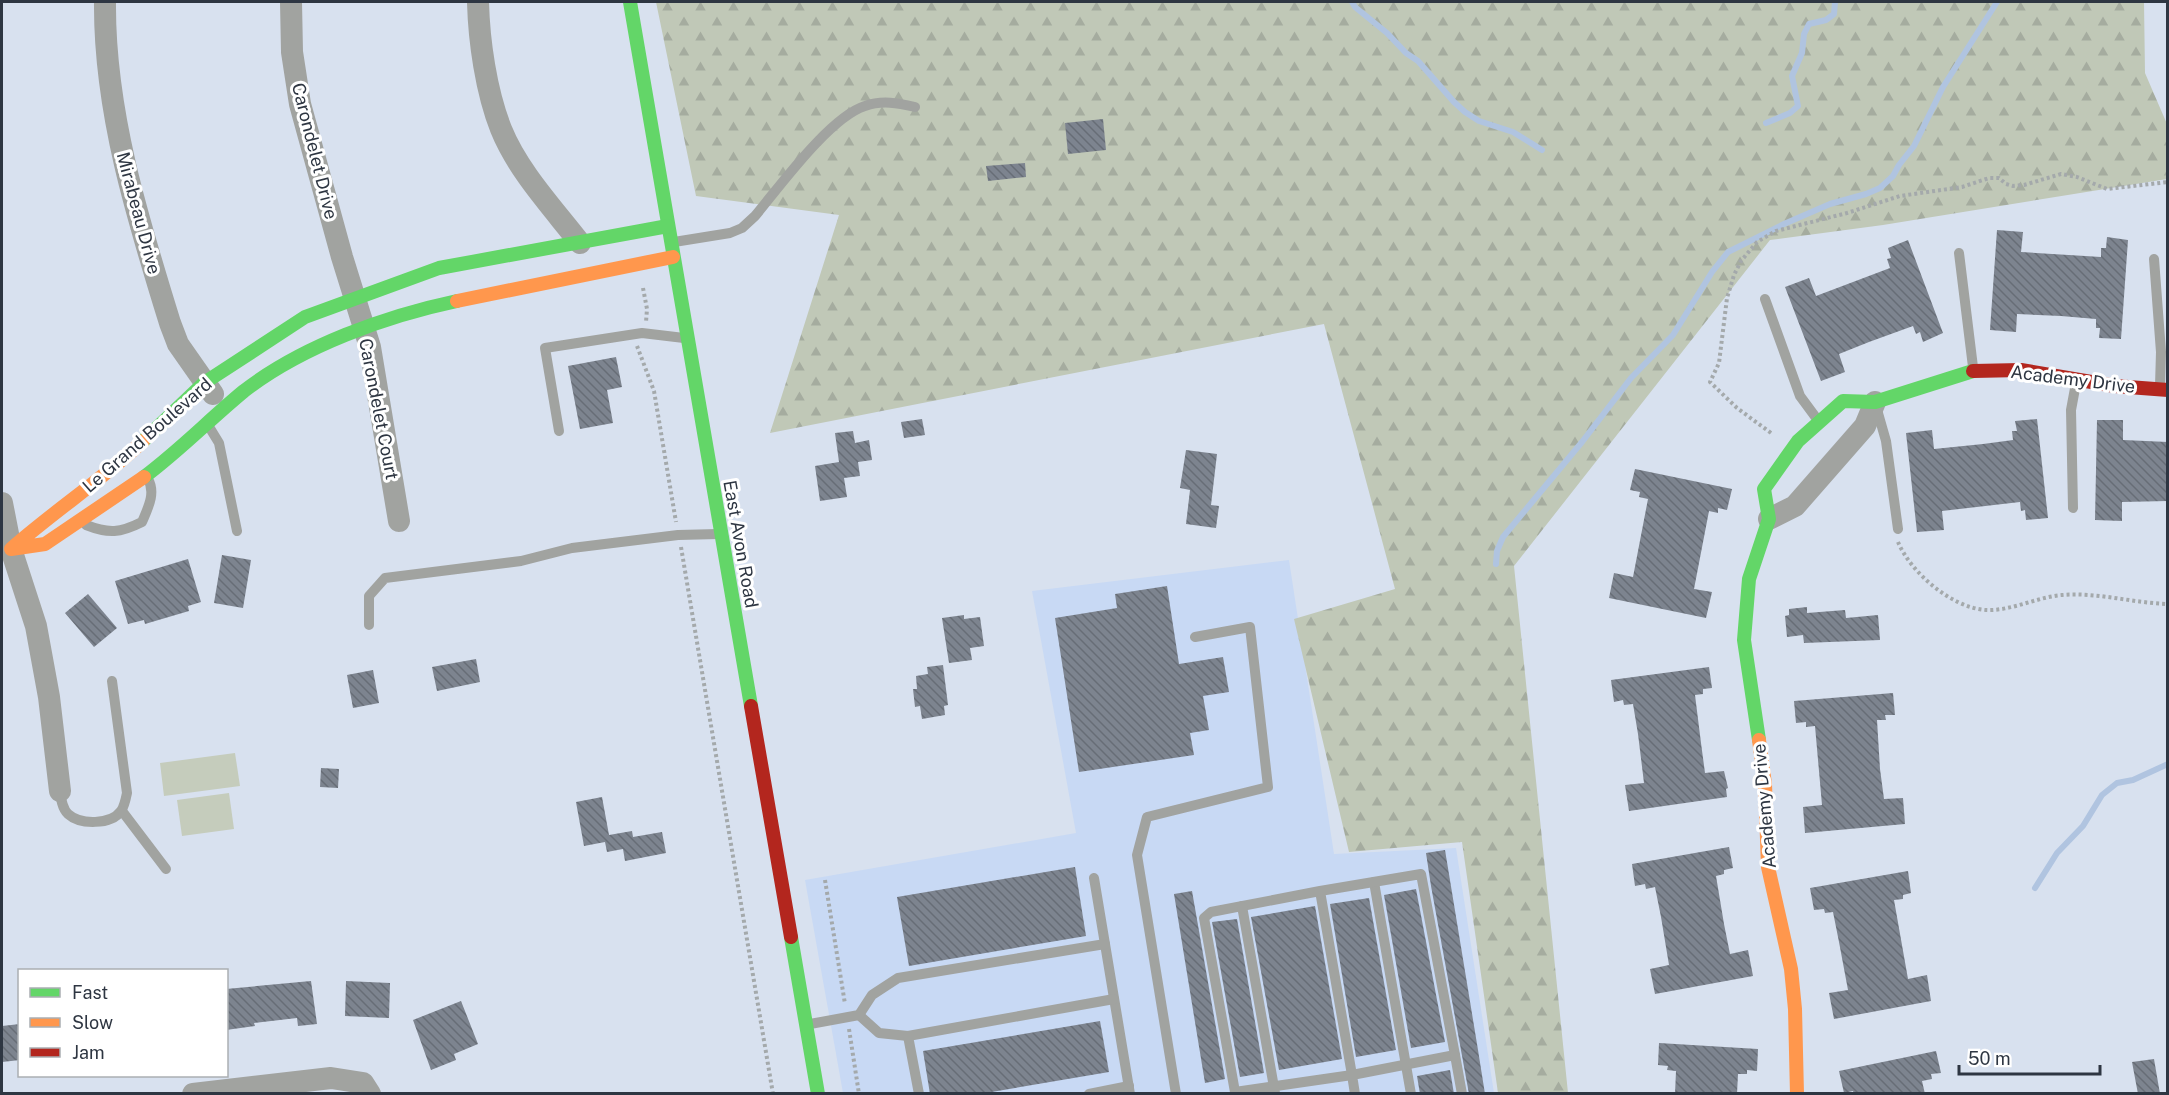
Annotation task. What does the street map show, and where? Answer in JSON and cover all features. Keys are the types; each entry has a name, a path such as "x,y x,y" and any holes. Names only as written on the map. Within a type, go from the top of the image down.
{"street":[{"name":"Mirabeau Drive","path":"105,2 108,64 114,111 132,193 170,323 178,344 204,383 215,416"},
{"name":"Carondelet Drive","path":"291,2 292,52 300,104 342,257 356,298"},
{"path":"478,2 480,34 491,97 502,130 521,164 580,243"},
{"name":"East Avon Road","path":"630,2 818,1094"},
{"name":"Le Grand Boulevard","path":"6,552 123,460 204,383 305,317 439,268 668,226"},
{"name":"Le Grand Boulevard","path":"6,552 45,544 81,522 146,476 246,390 283,366 323,345 363,328 443,304 639,263 672,250"},
{"name":"Carondelet Court","path":"356,298 370,346 399,521"},
{"name":"Academy Drive","path":"1797,1094 1795,1009 1791,969 1768,867 1765,784 1744,640 1749,579 1769,519 1764,489 1798,441 1843,401 1875,402 1974,371 2021,370 2115,386 2164,390"},
{"path":"1769,519 1795,506 1865,426 1875,402"},
{"path":"2,503 6,552 36,626 49,697 60,791"},
{"path":"193,1094 331,1078 363,1083 370,1094"}],"lane":[{"path":"672,250 742,228 834,125 864,106 886,101 915,106"},
{"path":"1959,254 1974,371"},
{"path":"2154,259 2164,390"},
{"path":"1765,299 1800,396 1819,422"},
{"path":"559,431 545,348 642,333 687,339"},
{"path":"2073,508 2071,410 2076,379"},
{"path":"1875,402 1886,441 1898,529"},
{"path":"215,416 237,531"},
{"path":"81,522 112,532 130,528 142,522 152,494 151,485 146,476"},
{"path":"369,626 369,596 386,578 521,561 572,548 678,535 721,534"},
{"path":"1176,1094 1137,855 1147,817 1268,787 1250,627 1195,637"},
{"path":"60,791 61,803 67,814 80,821 110,820 122,811 127,793 112,681"},
{"path":"122,811 166,869"},
{"path":"1455,1055 1275,1090 1235,1093 1204,918 1211,912 1421,874 1455,1055 1462,1094"},
{"path":"1089,1094 1129,1090 1094,878"},
{"path":"1374,882 1411,1094"},
{"path":"1320,891 1355,1094"},
{"path":"1242,906 1275,1090"},
{"path":"806,1025 859,1015 872,995 898,978 1105,944"},
{"path":"859,1015 879,1033 908,1036 1114,999"},
{"path":"908,1036 919,1094"}],"path":[{"path":"1771,433 1737,408 1710,382 1719,363 1727,298 1734,275 1741,261 1757,242 1776,231 1847,213 1900,196 1962,187 1989,178 2000,178 2006,184 2013,186 2061,174 2077,177 2107,189 2168,182"},
{"path":"639,263 647,309 637,347 654,391 773,1094"},
{"path":"1898,542 1910,563 1943,593 1969,606 1986,610 2063,595 2168,604"},
{"path":"825,880 859,1094"}],"shaded area":[{"path":"1289,560 1334,854 1456,848 1494,1093 843,1093 805,880 1076,833 1032,591"}],"green space":[{"path":"656,2 2144,2 2145,73 2167,124 2167,179 1883,225 1770,240 1514,566 1568,1093 1498,1093 1462,842 1349,852 1294,619 1395,589 1324,324 770,433 839,215 696,196"},
{"path":"235,753 240,786 164,796 160,763"},
{"path":"229,793 234,829 182,836 177,800"}],"building":[{"path":"1103,119 1106,150 1068,154 1065,123"},
{"path":"1025,163 1026,177 988,181 986,166"},
{"path":"1997,230 2023,232 2021,252 2101,257 2101,248 2106,248 2107,237 2128,240 2121,339 2099,338 2100,328 2096,328 2096,319 2061,316 2017,314 2016,332 1990,330"},
{"path":"1908,240 1943,333 1923,342 1920,332 1916,334 1913,326 1869,342 1839,354 1845,372 1821,381 1785,287 1809,278 1816,296 1890,268 1887,259 1891,258 1888,248"},
{"path":"616,357 622,387 607,390 613,423 580,429 568,366"},
{"path":"922,419 925,435 904,438 901,422"},
{"path":"2037,419 2048,518 2026,520 2025,510 2021,511 2020,502 1942,511 1944,530 1917,532 1906,433 1932,430 1934,449 1983,444 2013,440 2012,431 2017,431 2015,421"},
{"path":"2097,420 2123,420 2123,440 2168,442 2168,501 2122,502 2122,521 2095,520"},
{"path":"853,431 855,443 869,440 872,460 858,462 860,476 844,478 847,497 820,501 815,466 839,462 835,433"},
{"path":"1186,450 1217,454 1211,505 1219,506 1216,528 1186,524 1190,490 1180,488"},
{"path":"1635,469 1732,489 1727,510 1718,508 1718,513 1709,511 1694,589 1712,592 1706,618 1609,598 1614,573 1633,577 1648,499 1639,497 1640,492 1630,490"},
{"path":"222,555 251,560 243,608 214,603"},
{"path":"188,559 201,602 188,606 189,611 145,624 144,620 128,624 115,581"},
{"path":"1167,586 1179,664 1223,657 1229,692 1203,696 1209,730 1190,733 1194,755 1079,772 1055,618 1117,608 1115,594"},
{"path":"88,594 117,628 94,647 65,613"},
{"path":"1807,607 1807,613 1845,610 1846,618 1878,615 1880,640 1804,643 1803,635 1787,637 1785,616 1789,615 1789,609"},
{"path":"964,615 964,619 980,617 984,646 970,648 972,660 949,663 942,618"},
{"path":"476,659 480,682 437,691 432,667"},
{"path":"943,665 948,705 944,706 945,715 922,719 920,706 915,707 913,689 917,689 916,676 928,674 927,667"},
{"path":"1709,667 1712,688 1703,689 1703,694 1695,695 1705,773 1724,771 1728,788 1726,789 1727,797 1629,811 1625,785 1644,783 1638,734 1633,704 1624,705 1623,700 1614,702 1611,680"},
{"path":"373,670 379,703 353,708 347,675"},
{"path":"1893,693 1895,715 1885,715 1886,720 1877,720 1880,769 1884,799 1903,798 1905,824 1805,833 1803,807 1822,805 1815,726 1806,727 1806,722 1796,723 1794,701"},
{"path":"321,768 339,769 338,788 320,787"},
{"path":"602,797 609,835 632,831 633,837 662,832 666,853 625,861 623,849 607,852 605,842 584,846 576,802"},
{"path":"1729,847 1733,868 1724,870 1724,874 1716,876 1724,924 1730,954 1748,950 1753,976 1655,994 1650,969 1669,965 1661,917 1655,887 1646,889 1645,884 1635,886 1632,864"},
{"path":"1445,850 1485,1094 1469,1094 1431,886 1426,853"},
{"path":"1075,867 1086,936 909,966 897,897"},
{"path":"1908,871 1911,893 1903,895 1903,899 1894,900 1908,979 1927,975 1931,1001 1834,1019 1829,993 1848,990 1833,912 1825,913 1824,909 1814,910 1810,888"},
{"path":"1416,889 1445,1042 1411,1048 1384,895"},
{"path":"1192,891 1225,1079 1205,1083 1174,894"},
{"path":"1369,898 1396,1050 1356,1057 1330,904"},
{"path":"1315,906 1342,1059 1279,1070 1251,917"},
{"path":"1237,919 1264,1073 1240,1077 1212,922"},
{"path":"311,981 317,1024 298,1026 297,1018 254,1023 255,1026 228,1030 228,989"},
{"path":"346,981 390,983 389,1018 345,1016"},
{"path":"461,1001 478,1044 454,1054 456,1060 431,1070 413,1020"},
{"path":"1100,1021 1109,1072 980,1094 930,1094 923,1051"},
{"path":"18,1024 18,1060 2,1062 2,1026"},
{"path":"1659,1043 1758,1049 1757,1071 1747,1070 1747,1074 1738,1074 1737,1094 1675,1094 1676,1071 1667,1070 1668,1066 1658,1065"},
{"path":"1936,1051 1941,1073 1931,1074 1932,1079 1922,1081 1925,1094 1854,1094 1853,1091 1844,1093 1839,1071"},
{"path":"2154,1059 2160,1094 2138,1094 2132,1062"},
{"path":"1450,1070 1454,1094 1420,1094 1417,1076"}],"waterway":[{"path":"1352,2 1406,53 1418,61 1465,112 1479,121 1513,132 1542,150"},
{"path":"1766,123 1790,113 1798,106 1792,76 1802,53 1804,34 1809,24 1826,20 1834,14 1835,2"},
{"path":"1496,564 1497,551 1503,537 1582,442 1631,378 1673,335 1712,272 1728,252 1830,204 1880,188 1893,176 1914,146 1943,87 1997,2"},
{"path":"2035,888 2057,853 2083,826 2102,795 2117,783 2133,780 2168,764"}],"traffic: fast":[{"path":"630,2 751,706"},
{"path":"143,441 204,383 305,317 439,268 668,226"},
{"path":"144,477 244,391 292,360 374,324 457,301"},
{"path":"1759,740 1744,640 1749,579 1769,519 1764,489 1798,441 1843,401 1875,402 1973,371"},
{"path":"791,937 818,1094"}],"traffic: slow":[{"path":"457,301 673,257"},
{"path":"143,441 11,549 45,544 144,477"},
{"path":"1759,740 1765,784 1768,867 1791,969 1795,1009 1797,1094"}],"traffic: jam":[{"path":"1973,371 2021,370 2115,386 2168,390"},
{"path":"751,706 791,937"}]}
